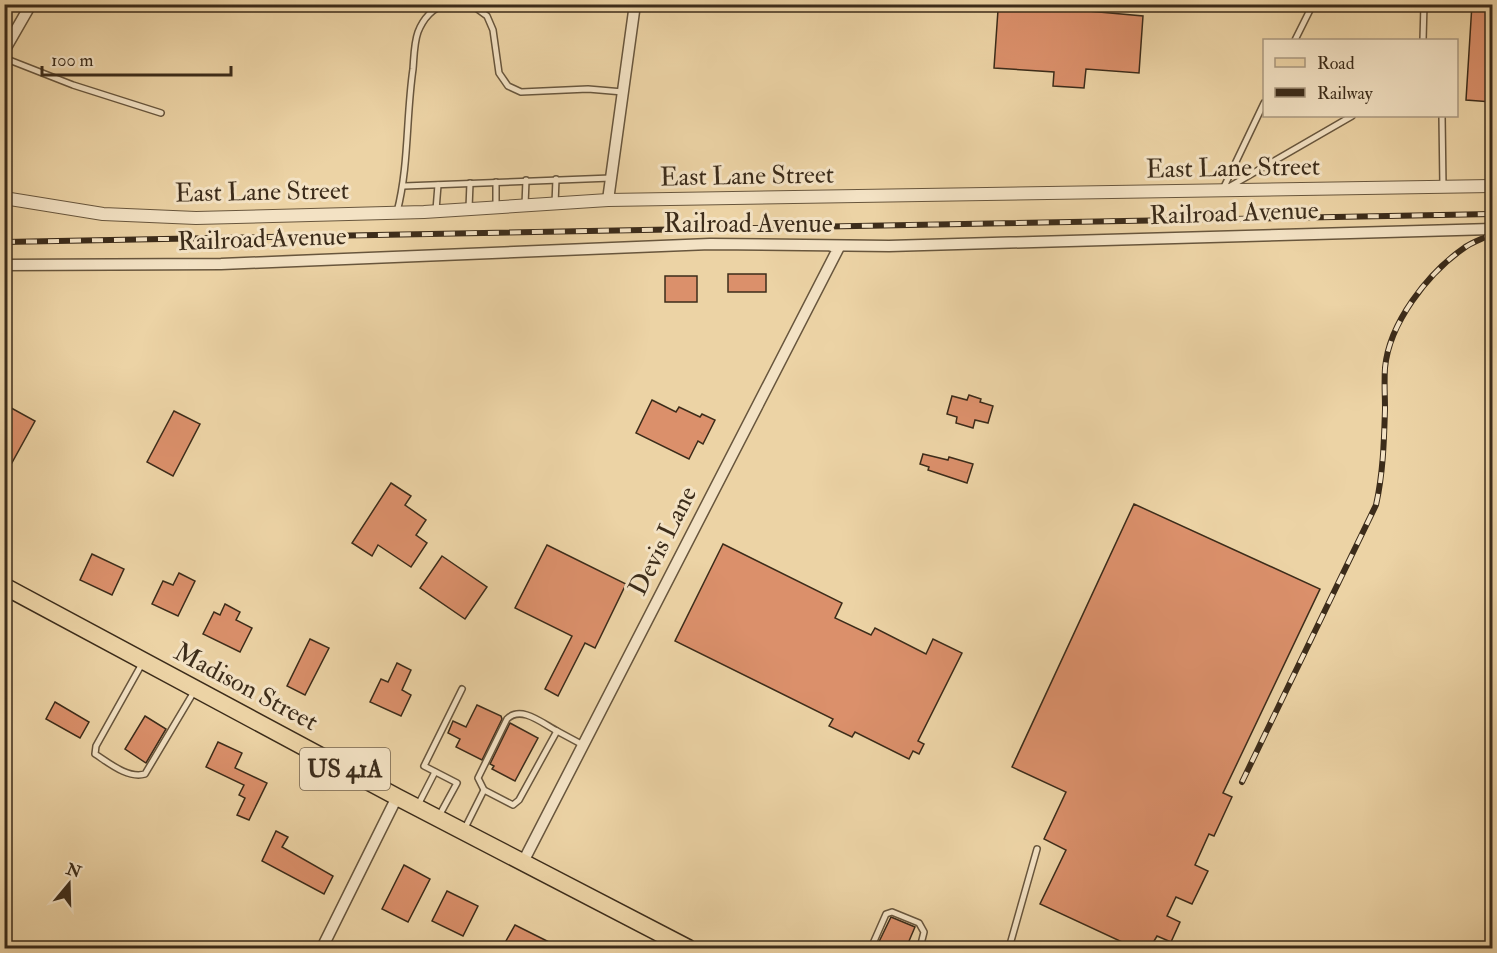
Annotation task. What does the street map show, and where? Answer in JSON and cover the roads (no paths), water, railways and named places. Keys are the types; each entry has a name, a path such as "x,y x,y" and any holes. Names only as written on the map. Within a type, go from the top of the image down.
{"main road":[{"name":"Madison Street","path":"4,585 397,797 688,948"}],"street":[{"path":"4,51 31,4"},
{"path":"608,201 635,4"},
{"name":"East Lane Street","path":"4,198 103,214 196,218 436,211 608,201 1492,186"},
{"name":"Railroad Avenue","path":"4,265 221,264 710,244 832,246 1492,229"},
{"name":"Devis Lane","path":"523,862 839,247 832,246"},
{"path":"322,948 397,797"}],"lane":[{"path":"397,212 404,186 409,98 418,32 428,15 438,6 447,4"},
{"path":"462,4 487,16 493,30 499,73 508,86 521,92 588,89 623,92"},
{"path":"1296,39 1313,4"},
{"path":"1423,39 1424,4"},
{"path":"4,58 73,85 161,113"},
{"path":"1222,190 1263,105"},
{"path":"1222,190 1350,117"},
{"path":"1442,117 1443,187"},
{"path":"404,186 611,177"},
{"path":"555,204 556,179"},
{"path":"525,206 526,180"},
{"path":"496,182 496,207"},
{"path":"470,183 470,209"},
{"path":"436,211 438,184"},
{"path":"144,660 96,746 95,754 110,764 127,773 146,774 195,688"},
{"path":"438,818 457,783 424,766 462,689"},
{"path":"556,731 519,800 513,805 484,790 478,778 507,719 513,713 522,712 583,745"},
{"path":"417,807 435,772"},
{"path":"463,831 484,790"},
{"path":"1009,948 1037,849"},
{"path":"871,948 886,914 892,912 919,923 924,932 920,948"}],"railway":[{"path":"4,242 1492,214"},
{"path":"1242,782 1376,505 1384,446 1385,368 1394,334 1412,300 1437,271 1467,246 1492,234"}]}
